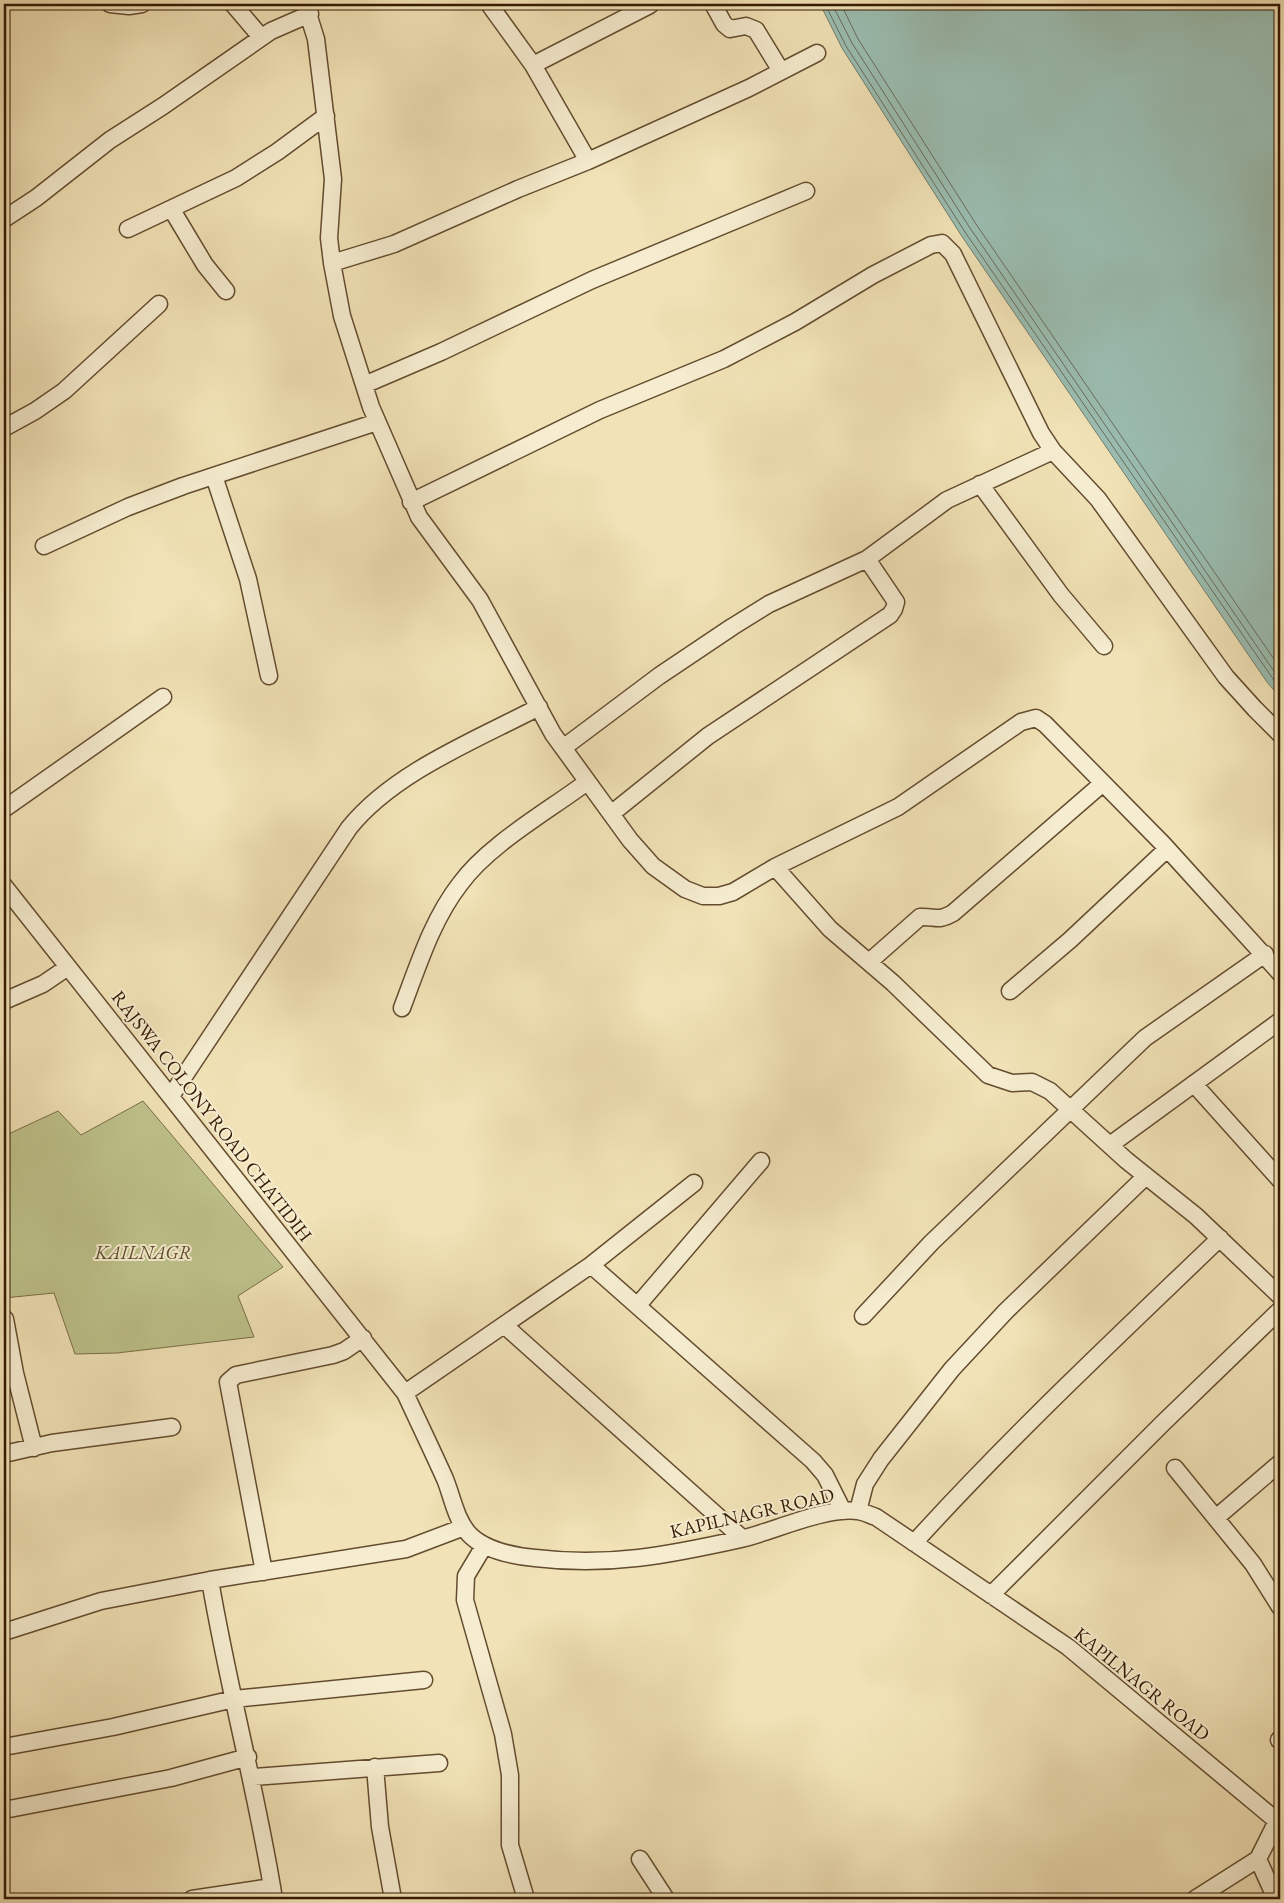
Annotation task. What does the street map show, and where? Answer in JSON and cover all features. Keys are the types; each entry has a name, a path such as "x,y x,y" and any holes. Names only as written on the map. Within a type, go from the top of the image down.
{"street":[{"path":"110,4 130,6 142,4"},
{"path":"232,4 261,37"},
{"path":"489,4 533,65 588,161"},
{"path":"713,4 724,24 730,29 746,26 756,30 781,71"},
{"path":"533,65 650,5"},
{"path":"4,219 36,198 110,140 163,106 261,37 308,9 316,39 334,180 329,238 332,263 342,316 377,422 419,517 480,600 563,748 611,814 653,866 684,889 703,896 719,896 733,892 775,867 898,807 1029,718 1036,718 1045,724 1104,782 1265,954 1280,973"},
{"path":"332,263 394,244 518,189 588,161 684,119 817,52"},
{"path":"128,229 172,210 236,178 277,152 326,116"},
{"path":"364,385 442,352 592,280 806,191"},
{"path":"172,210 205,265 226,291"},
{"path":"411,502 600,410 724,359 794,322 873,275 931,245 942,243 953,254 1041,433 1053,451 1098,499 1226,677 1280,734"},
{"path":"4,428 35,411 64,391 159,304"},
{"path":"44,546 128,507 214,476 377,422"},
{"path":"563,748 659,676 769,604 867,559 947,500 1053,451"},
{"path":"214,476 248,579 269,676"},
{"path":"980,484 1056,588 1104,646"},
{"path":"611,814 708,736 890,615 896,602 867,559"},
{"path":"4,809 163,697"},
{"path":"171,1096 349,828 363,810 410,775 539,707"},
{"path":"402,1008 437,920 460,883 487,854 588,782"},
{"path":"868,962 920,917 943,919 953,913 1104,782"},
{"path":"1010,992 1070,940 1167,849"},
{"path":"775,867 830,929 907,996 988,1075 1012,1083 1032,1082 1041,1084 1146,1176 1196,1216 1280,1296"},
{"name":"RAJSWA COLONY ROAD CHATIDIH","path":"4,886 389,1371"},
{"path":"863,1316 931,1243 1145,1038 1265,954"},
{"path":"4,1001 43,984 68,967"},
{"path":"1110,1144 1280,1021"},
{"path":"1194,1084 1280,1180"},
{"path":"638,1305 761,1161"},
{"path":"591,1265 813,1461 851,1511 881,1459 909,1420 952,1369 1006,1311 1146,1176"},
{"path":"405,1393 591,1265 694,1183"},
{"path":"914,1543 974,1477 1052,1398 1220,1238"},
{"path":"991,1595 1162,1423 1280,1310"},
{"path":"4,1319 34,1448"},
{"path":"504,1325 742,1538"},
{"path":"264,1572 228,1382 236,1375 333,1355 344,1351 363,1338"},
{"name":"KAPILNAGR ROAD","path":"389,1371 405,1393 445,1479 464,1527 484,1546 523,1557 563,1562 605,1562 644,1558 742,1538 810,1518 851,1511 876,1517 1068,1647 1279,1820"},
{"path":"4,1454 172,1427"},
{"path":"1217,1517 1280,1463"},
{"path":"1176,1468 1253,1564 1280,1607"},
{"path":"4,1632 101,1601 210,1580 406,1549 464,1527"},
{"path":"484,1546 466,1576 465,1600 503,1734 510,1775 510,1846 526,1899"},
{"path":"192,1899 273,1893 248,1757 210,1580"},
{"path":"4,1747 113,1728 234,1698 424,1680"},
{"path":"4,1810 163,1780 248,1757"},
{"path":"252,1777 439,1763"},
{"path":"375,1767 380,1827 394,1899"},
{"path":"1196,1899 1258,1859 1279,1820"},
{"path":"640,1859 666,1899"},
{"path":"1258,1859 1276,1899"}],"green space":[{"name":"KAILNAGR","path":"143,1101 283,1267 238,1296 254,1337 117,1353 75,1354 54,1293 4,1298 4,1136 58,1111 81,1135"}],"water":[{"path":"820,4 1280,4 1280,697 1267,682 961,235 842,48"}]}
